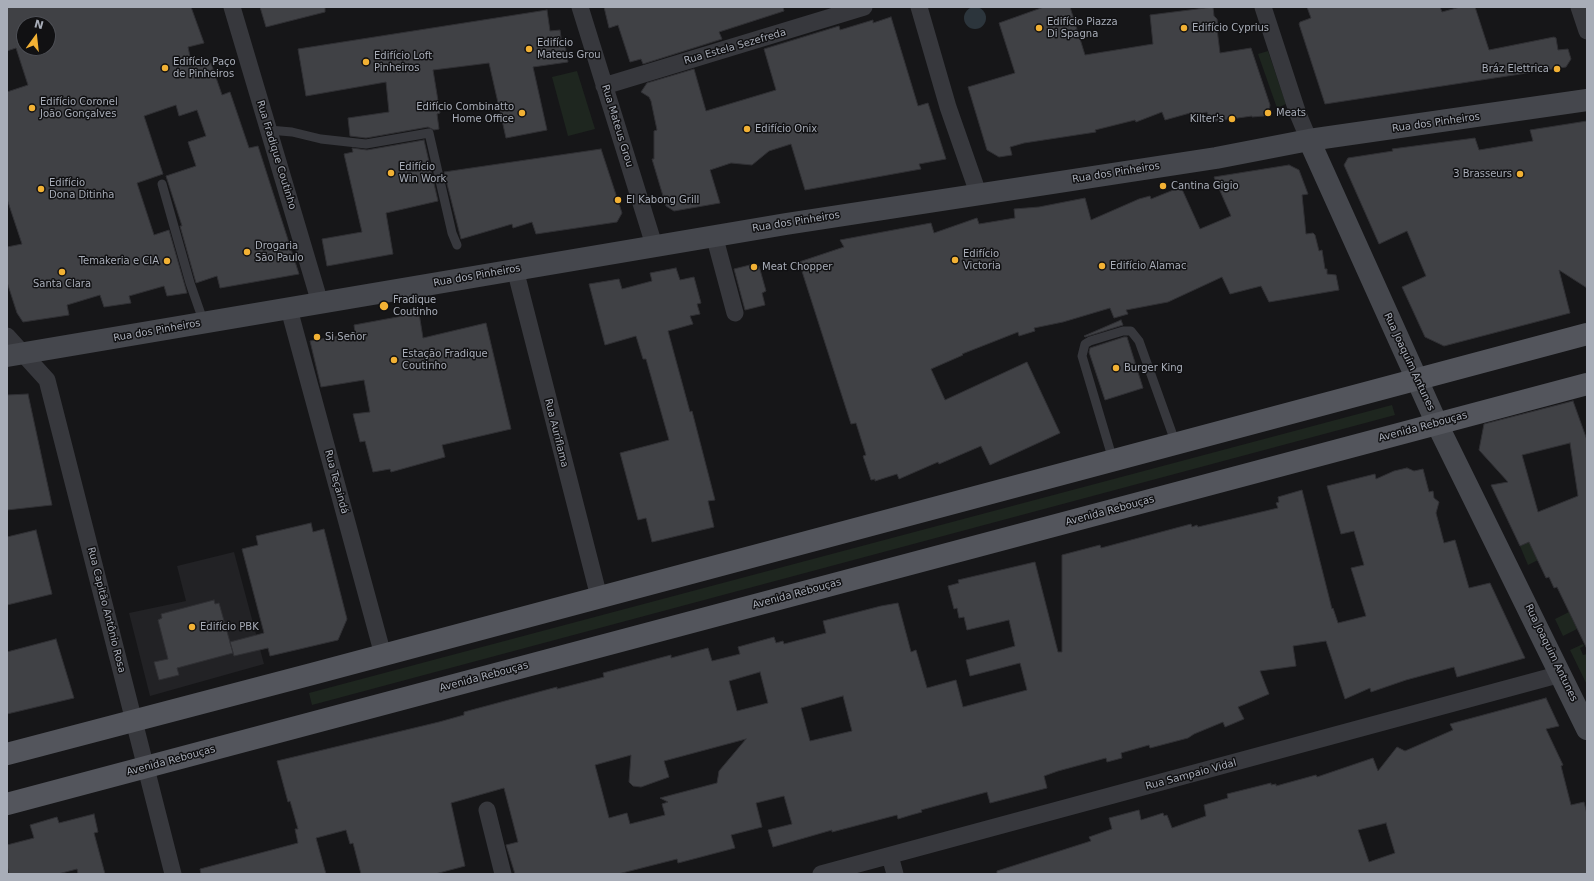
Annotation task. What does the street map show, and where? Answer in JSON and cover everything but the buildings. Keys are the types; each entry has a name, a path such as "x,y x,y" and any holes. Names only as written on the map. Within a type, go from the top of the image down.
{"main road":[{"name":"Rua dos Pinheiros","path":"15,355 468,279 515,269 714,235 978,193 1216,158 1309,140 1587,100"},
{"name":"Rua Joaquim Antunes","path":"1309,140 1437,424 1587,729"},
{"path":"7,754 1587,334"},
{"name":"Avenida Rebouças","path":"7,804 1587,384"}],"street":[{"name":"Rua Fradique Coutinho","path":"232,7 320,303"},
{"name":"Rua Mateus Grou","path":"580,7 654,245"},
{"name":"Rua Estela Sezefreda","path":"604,86 864,7"},
{"path":"919,7 948,107 978,193"},
{"name":"Rua Joaquim Antunes","path":"1263,7 1298,114 1309,140"},
{"path":"1579,7 1587,31"},
{"path":"714,235 735,312"},
{"name":"Rua Auriflama","path":"515,269 599,597"},
{"name":"Rua Teçaindá","path":"289,309 383,655"},
{"name":"Rua Capitão Antônio Rosa","path":"7,336 15,355 47,380 172,874"},
{"name":"Rua Sampaio Vidal","path":"821,874 1561,674"},
{"path":"487,810 503,874"},
{"path":"890,856 895,874"}],"lane":[{"path":"269,130 292,132 321,139 366,144 429,133 452,233 457,245"},
{"path":"162,184 190,283 204,323"},
{"path":"1113,460 1082,356 1085,344 1090,341 1123,331 1130,331 1139,341 1176,444"}],"shaded area":[{"path":"975,7 983,10 986,18 983,26 975,29 967,26 964,18 967,10"},
{"path":"1268,51 1286,104 1277,108 1258,54"},
{"path":"577,71 595,129 568,136 552,77"},
{"path":"1392,405 1395,415 312,705 309,693"},
{"path":"1537,538 1544,557 1528,565 1520,546"},
{"path":"234,552 264,664 150,696 129,613 186,601 177,566"},
{"path":"1569,612 1577,629 1563,636 1555,619"},
{"path":"1583,644 1584,646 1580,648 1583,655 1587,654 1587,685 1570,650"}],"place":[{"name":"Edifício Piazza Di Spagna","path":"1039,28"},
{"name":"Edifício Cyprius","path":"1184,28"},
{"name":"Edifício Mateus Grou","path":"529,49"},
{"name":"Edifício Loft Pinheiros","path":"366,62"},
{"name":"Edifício Paço de Pinheiros","path":"165,68"},
{"name":"Bráz Elettrica","path":"1557,69"},
{"name":"Edifício Coronel João Gonçalves","path":"32,108"},
{"name":"Edifício Combinatto Home Office","path":"522,113"},
{"name":"Meats","path":"1268,113"},
{"name":"Kilter's","path":"1232,119"},
{"name":"Edifício Onix","path":"747,129"},
{"name":"Edifício Win Work","path":"391,173"},
{"name":"3 Brasseurs","path":"1520,174"},
{"name":"Cantina Gigio","path":"1163,186"},
{"name":"Edifício Dona Ditinha","path":"41,189"},
{"name":"El Kabong Grill","path":"618,200"},
{"name":"Drogaria São Paulo","path":"247,252"},
{"name":"Edifício Victoria","path":"955,260"},
{"name":"Temakeria e CIA","path":"167,261"},
{"name":"Edifício Alamac","path":"1102,266"},
{"name":"Meat Chopper","path":"754,267"},
{"name":"Santa Clara","path":"62,272"},
{"name":"Fradique Coutinho","path":"384,306"},
{"name":"Si Señor","path":"317,337"},
{"name":"Estação Fradique Coutinho","path":"394,360"},
{"name":"Burger King","path":"1116,368"},
{"name":"Edifício PBK","path":"192,627"}]}
